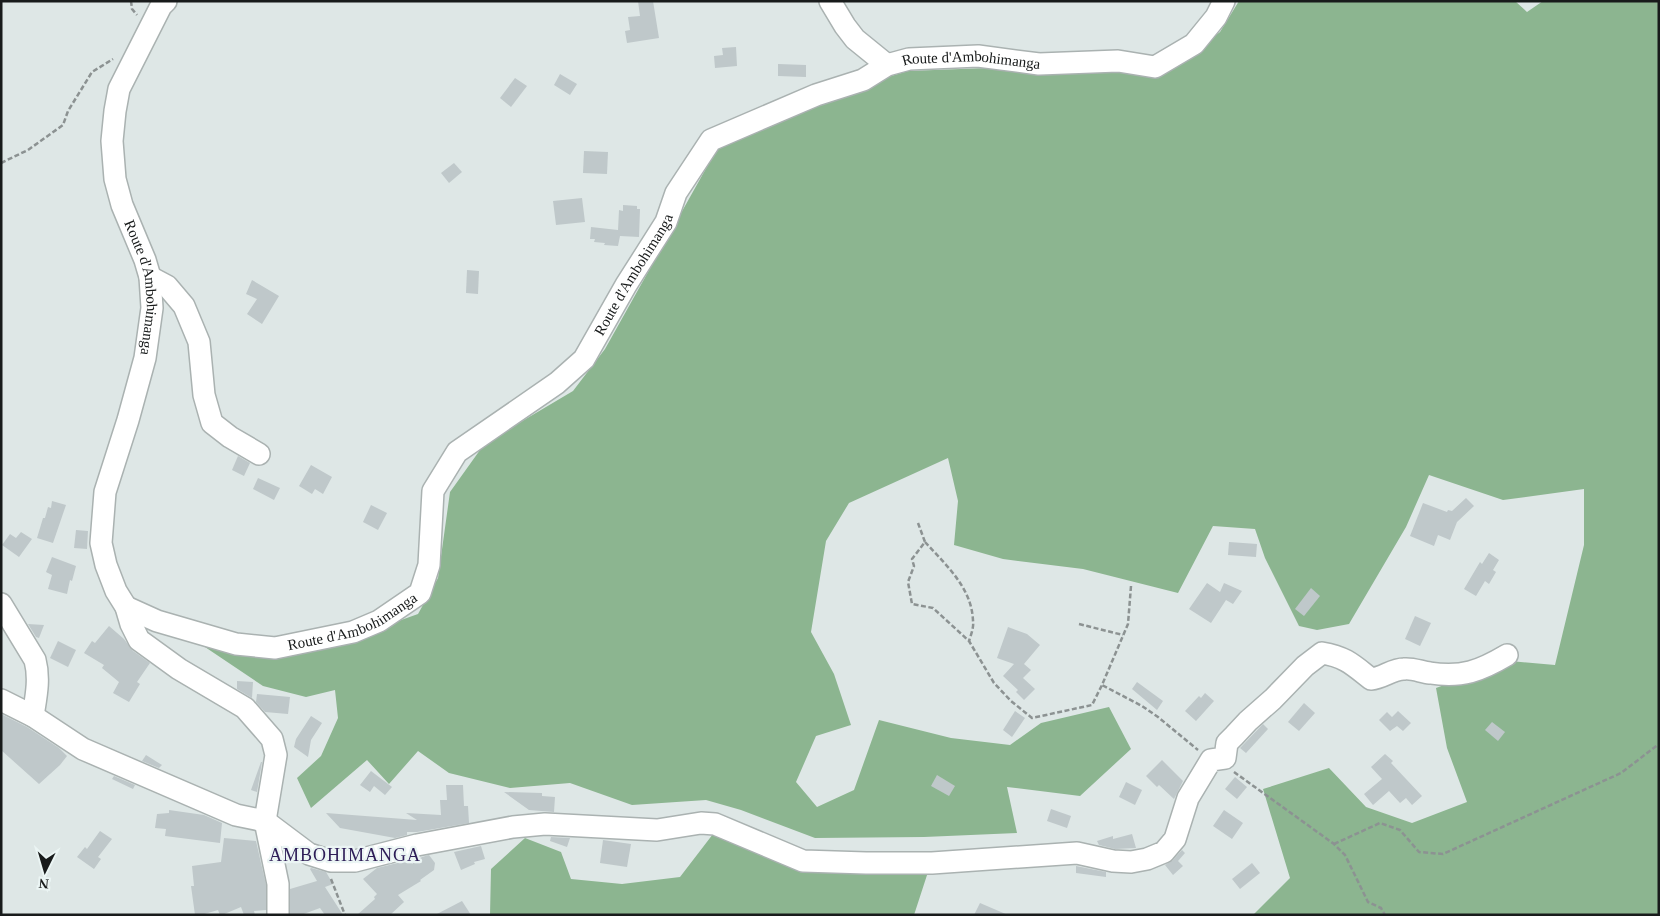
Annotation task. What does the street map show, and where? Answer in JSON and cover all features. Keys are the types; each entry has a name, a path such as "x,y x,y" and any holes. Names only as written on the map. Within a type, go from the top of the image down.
{"street":[{"name":"Route d'Ambohimanga","path":"166,1 161,6 119,89 112,141 115,179 150,277 152,308 145,358 105,492 101,543 106,565 116,591 126,607 131,624 139,640 179,669 245,708 272,740 276,756 265,822"},
{"path":"830,1 855,39 887,65"},
{"name":"Route d'Ambohimanga","path":"126,607 158,621 236,644 275,648 353,632 379,621 420,593 429,565 433,491 457,452 557,383 584,359 626,285 666,222 676,192 711,140 816,96 862,80 887,65 909,59 978,56 1039,64 1118,61 1155,67 1194,44 1216,17 1224,1"},
{"path":"150,277 167,286 184,306 199,342 204,395 212,423 230,437 259,454"},
{"path":"1,604 35,660 38,669 33,716"},
{"path":"1,700 33,716 83,749 236,816 265,822 310,854 331,861 354,861 417,845 513,827 545,824 657,830 701,823 715,824 803,861 932,863 1077,853 1113,862 1130,862 1147,859 1164,852 1175,838 1188,798 1218,759 1227,743 1305,666 1322,653 1338,656 1371,679 1379,678 1400,669 1462,675 1491,664 1507,655"},
{"path":"265,822 278,884 278,915"}],"path":[{"path":"1,163 28,150 63,125 68,111 92,72 116,58"},
{"path":"918,523 925,542 954,572 969,598 974,623 970,641"},
{"path":"925,542 912,559 914,566 908,582 912,604 933,608 970,641 994,683 1011,701 1032,718 1092,705 1128,624 1130,586"},
{"path":"1079,624 1123,635"},
{"path":"1102,685 1142,706 1334,844 1345,855 1368,902 1381,908 1385,915"},
{"path":"1011,701 1014,698"},
{"path":"1334,844 1380,823 1400,830 1419,852 1443,854 1621,773 1659,744"},
{"path":"331,861 329,872 345,915"}],"green space":[{"path":"1239,1 1515,1 1527,12 1543,1 1659,1 1659,915 1253,915 1290,878 1263,789 1329,768 1366,807 1412,823 1467,802 1447,748 1436,688 1510,661 1555,665 1584,545 1584,489 1503,500 1429,475 1406,527 1349,624 1317,630 1299,626 1265,558 1255,529 1213,526 1178,593 1083,569 1003,559 954,545 958,501 948,458 849,503 826,541 811,632 834,674 851,725 816,736 796,782 817,807 854,790 879,720 951,738 1010,745 1041,723 1109,707 1131,749 1080,796 1007,787 1017,833 924,837 815,838 741,810 706,800 632,805 570,783 510,788 449,773 418,751 389,784 367,760 311,808 297,778 321,756 338,718 335,690 306,697 263,686 202,645 359,635 418,614 438,578 450,492 485,443 573,391 605,349 718,147 803,102 908,71 987,68 1164,74 1220,32"},
{"path":"713,834 797,870 928,872 914,915 490,915 491,869 525,838 561,852 571,879 622,884 680,877"}],"building":[{"path":"638,1 653,1 659,38 627,43 625,31 630,30 628,17 640,16"},
{"path":"736,47 737,66 715,68 714,56 723,55 722,48"},
{"path":"778,64 806,65 806,77 778,76"},
{"path":"560,74 577,84 570,95 554,85"},
{"path":"515,78 527,86 511,107 500,98"},
{"path":"584,151 608,152 607,174 583,173"},
{"path":"454,163 462,172 449,183 441,173"},
{"path":"582,198 585,222 556,225 553,201"},
{"path":"623,205 637,206 637,209 640,209 639,237 620,236 618,246 604,245 605,243 594,242 595,239 590,239 591,227 618,230 619,210 623,211"},
{"path":"467,270 479,271 478,294 466,293"},
{"path":"252,280 279,296 262,324 247,314 257,299 246,294"},
{"path":"238,456 250,463 244,476 232,470"},
{"path":"311,465 332,477 323,494 315,489 312,494 299,486"},
{"path":"258,478 280,488 274,500 253,489"},
{"path":"1466,498 1474,506 1457,522 1450,540 1438,535 1434,546 1410,536 1423,503 1447,512 1448,510 1452,511"},
{"path":"52,501 66,505 53,543 37,538 43,518 45,518 48,507 51,508"},
{"path":"371,505 387,513 378,530 363,522"},
{"path":"76,530 88,531 87,549 74,548"},
{"path":"21,532 32,539 19,557 2,545 10,534 16,538"},
{"path":"1229,542 1257,544 1256,557 1228,555"},
{"path":"1489,553 1499,560 1493,570 1496,572 1489,584 1485,581 1476,596 1464,589 1480,562 1482,564"},
{"path":"52,557 76,566 67,594 48,589 52,575 46,572"},
{"path":"1207,583 1220,592 1224,583 1242,591 1233,604 1226,600 1211,623 1189,609"},
{"path":"1311,588 1320,596 1304,616 1295,609"},
{"path":"1415,616 1431,623 1420,646 1405,639"},
{"path":"28,624 44,625 39,638 36,637"},
{"path":"109,626 124,639 133,651 150,663 137,682 140,684 129,702 113,693 119,682 102,668 104,665 84,653 92,641 95,643"},
{"path":"1008,627 1027,634 1040,645 1024,664 1031,670 1023,678 1035,689 1024,700 1016,692 1018,690 1003,676 1014,664 997,658"},
{"path":"58,641 76,650 68,667 50,658"},
{"path":"237,681 253,682 252,698 237,689"},
{"path":"1137,682 1163,701 1157,710 1132,689"},
{"path":"1205,693 1214,701 1196,721 1185,711 1199,696 1201,698"},
{"path":"257,694 290,697 288,714 265,712 256,702"},
{"path":"1304,703 1315,713 1299,731 1288,722"},
{"path":"1015,711 1025,718 1012,737 1003,730"},
{"path":"1398,711 1411,723 1403,731 1397,726 1390,731 1379,720 1387,712 1392,717"},
{"path":"1,714 27,727 59,748 67,756 39,784 1,750"},
{"path":"311,716 322,723 311,740 308,757 294,747 296,739"},
{"path":"1492,722 1505,732 1498,741 1485,730"},
{"path":"1263,724 1268,729 1246,753 1240,748"},
{"path":"1385,754 1422,796 1412,805 1406,798 1400,803 1389,791 1373,805 1364,794 1382,779 1371,767"},
{"path":"146,755 162,765 159,768 142,761"},
{"path":"1162,760 1183,781 1174,799 1159,785 1157,787 1146,776"},
{"path":"262,762 257,792 251,790"},
{"path":"371,771 392,787 385,795 374,786 370,792 360,785"},
{"path":"937,775 955,786 949,796 931,786"},
{"path":"114,776 135,785 133,789 112,779"},
{"path":"1235,777 1247,787 1237,799 1225,789"},
{"path":"1126,782 1142,790 1135,805 1119,797"},
{"path":"446,785 463,785 464,806 468,806 469,823 407,832 407,835 395,838 340,828 326,813 417,820 406,813 441,815 440,800 447,800"},
{"path":"504,792 542,793 542,796 555,797 554,812 529,810"},
{"path":"1051,809 1071,816 1067,828 1047,821"},
{"path":"169,810 204,815 222,823 220,843 165,836 166,829 155,828 157,814 169,813"},
{"path":"1224,810 1243,823 1232,839 1213,826"},
{"path":"100,831 112,839 98,857 101,859 94,869 77,857 85,847 87,849"},
{"path":"1132,834 1136,848 1115,849 1099,845 1097,841 1113,836 1113,839"},
{"path":"551,837 570,838 567,847 550,841"},
{"path":"224,838 256,841 266,885 266,910 254,911 255,915 244,915 241,907 222,915 220,915 218,910 195,915 191,886 194,886 192,866 221,862"},
{"path":"603,840 631,844 627,867 600,863"},
{"path":"481,846 485,859 474,862 475,864 461,870 454,852"},
{"path":"1182,850 1185,853 1178,861 1183,866 1173,875 1165,865 1173,860"},
{"path":"429,855 435,863 434,870 421,881 398,895 404,902 390,915 357,915 375,899 374,897 377,894 363,879 377,868 410,860 412,864 422,857"},
{"path":"1252,863 1260,873 1240,889 1232,879"},
{"path":"1076,866 1106,872 1106,877 1076,873"},
{"path":"311,868 326,872 333,884 325,887 343,915 325,915 320,908 301,915 290,915 290,889 317,881"},
{"path":"462,901 471,915 435,915"},
{"path":"980,903 1008,915 974,915"}],"district":[{"name":"AMBOHIMANGA","path":"345,855"}]}
